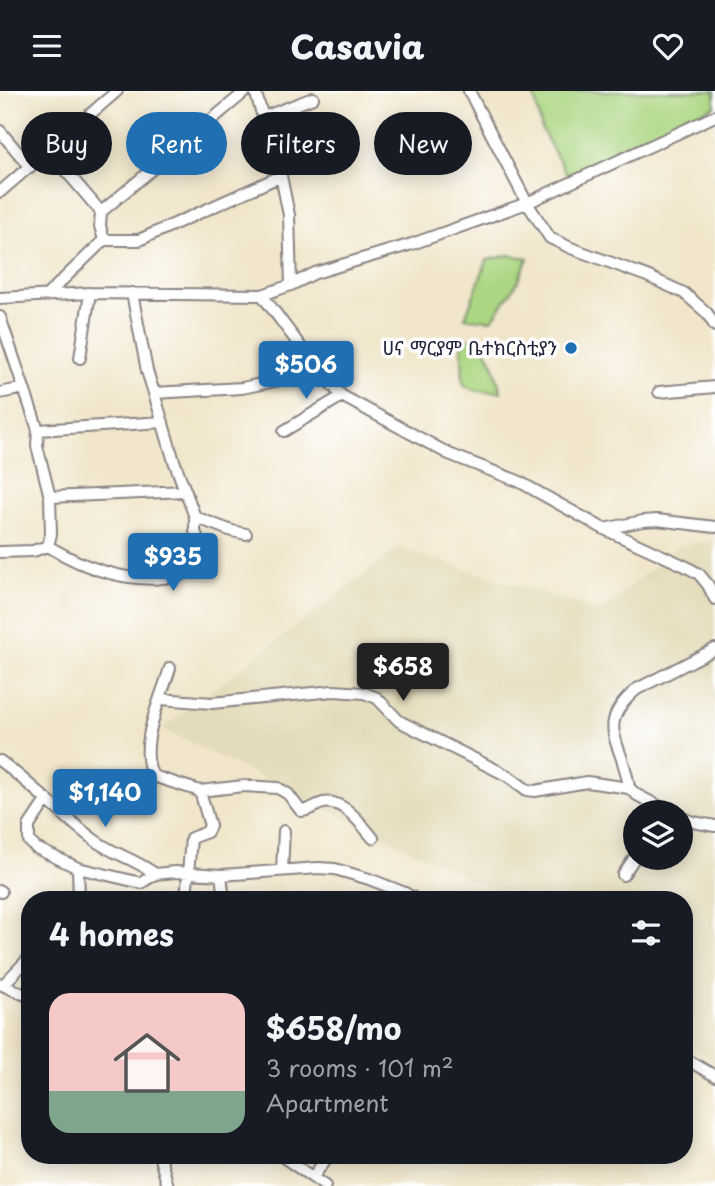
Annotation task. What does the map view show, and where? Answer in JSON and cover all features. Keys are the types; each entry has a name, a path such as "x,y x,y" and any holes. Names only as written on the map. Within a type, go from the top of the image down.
{"street":[{"path":"95,91 104,102"},
{"path":"92,112 117,91"},
{"path":"101,212 246,91"},
{"path":"255,91 262,112"},
{"path":"469,91 527,203 550,238 684,293 707,313 715,325"},
{"path":"277,112 313,98"},
{"path":"0,298 90,293 262,295 292,285 315,273 412,244 527,203 715,116"},
{"path":"0,131 21,156"},
{"path":"0,192 21,174"},
{"path":"69,175 101,212 100,226 104,240"},
{"path":"48,294 104,240 139,240 281,176 289,215 292,285"},
{"path":"80,358 90,293"},
{"path":"0,552 33,551 48,546 89,566 135,579 181,576 203,564 204,557 195,531 195,517 147,371 132,293"},
{"path":"262,295 315,366 342,396 449,454 518,481 604,529 699,574 715,599"},
{"path":"0,317 38,430 37,446 50,497 51,534 48,546"},
{"path":"154,393 242,388 280,380 315,366"},
{"path":"659,392 715,387"},
{"path":"0,393 24,388"},
{"path":"284,431 342,396"},
{"path":"38,430 163,422"},
{"path":"50,497 186,491"},
{"path":"195,517 246,534"},
{"path":"604,529 657,520 715,527"},
{"path":"629,788 618,745 612,734 614,716 628,696 637,689 715,649"},
{"path":"170,668 149,735 147,758 153,776 200,791 244,786 278,788 288,794 301,811 326,803 340,805 373,838"},
{"path":"161,699 212,703 332,691 364,693 377,698 399,721 508,776 527,790 535,792 587,782 629,788 648,800"},
{"path":"0,761 108,850 143,865 155,874"},
{"path":"187,891 191,838 207,832 211,826 200,791"},
{"path":"47,799 29,826 29,841 36,848 78,868 141,883 155,874 190,872 221,875 335,869 397,891"},
{"path":"693,821 715,825"},
{"path":"282,870 284,831"},
{"path":"78,868 79,891"},
{"path":"623,875 626,870"},
{"path":"221,875 223,891"},
{"path":"21,965 1,984 21,993"},
{"path":"693,1063 715,1076"},
{"path":"162,1164 168,1186"},
{"path":"294,1164 324,1186"},
{"path":"313,1177 322,1164"}],"shaded area":[{"path":"715,540 715,1064 693,1046 693,891 496,891 162,729 398,548 601,611 679,545"}],"green space":[{"path":"533,91 715,91 715,106 568,177 542,130"},
{"path":"509,255 528,258 519,280 492,320 465,318 487,260"},
{"path":"461,338 480,340 493,363 501,392 478,391 466,387 463,382"}],"place":[{"name":"ሀና ማርያም ቤተክርስቲያን","path":"571,348"}]}
